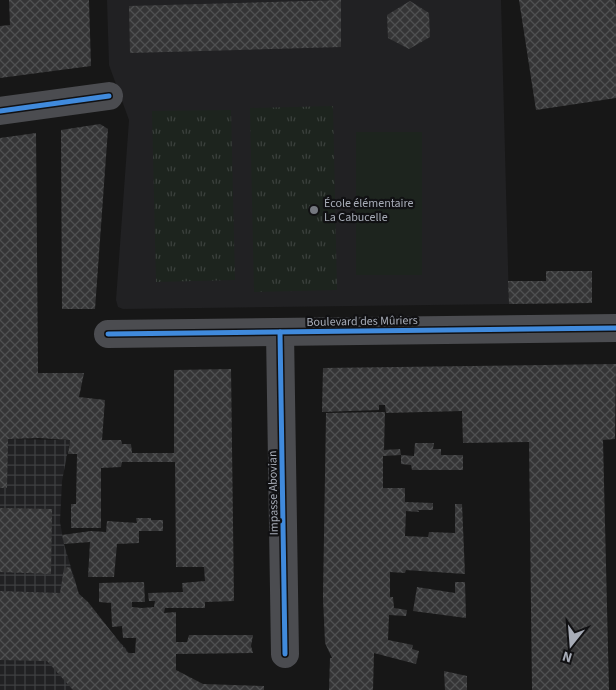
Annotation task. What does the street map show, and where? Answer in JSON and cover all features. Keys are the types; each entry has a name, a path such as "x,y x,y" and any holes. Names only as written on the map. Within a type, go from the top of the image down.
{"street":[{"path":"0,111 109,96"},
{"name":"Boulevard des Mûriers","path":"108,334 616,328"},
{"name":"Impasse Abovian","path":"280,332 285,654"}],"shaded area":[{"name":"École élémentaire La Cabucelle","path":"107,0 501,0 509,304 123,309 118,307 116,300 129,120 109,65"},
{"path":"0,439 70,440 62,481 60,522 64,544 79,594 161,690 0,690"}],"green space":[{"path":"333,106 337,290 254,292 250,108"},
{"path":"231,110 235,280 156,282 152,111"},
{"path":"356,132 422,132 422,275 356,275"}],"building":[{"path":"9,0 89,0 91,66 0,78 0,26 10,25"},
{"path":"341,0 341,47 130,53 129,6"},
{"path":"519,0 615,0 616,98 536,110"},
{"path":"410,1 429,13 430,37 409,49 388,38 387,15"},
{"path":"100,124 108,129 95,309 62,309 61,130"},
{"path":"36,133 38,373 84,373 79,397 105,400 102,440 121,440 122,444 131,444 132,453 174,453 174,370 231,369 234,601 205,602 205,608 165,608 164,613 176,612 176,642 187,642 189,635 253,635 251,646 253,653 176,654 176,670 203,684 264,686 264,690 73,690 47,661 0,660 0,591 60,593 64,568 70,567 79,594 88,602 128,653 135,653 136,638 123,638 122,626 112,627 111,603 99,602 99,583 144,582 145,602 132,602 132,607 142,608 154,607 155,601 149,601 148,593 183,592 182,583 205,581 204,567 176,567 175,462 122,462 121,467 101,468 101,528 71,528 71,504 76,504 77,454 68,454 70,440 8,439 7,488 0,488 0,138"},
{"path":"546,271 592,271 592,303 509,304 508,281 546,281"},
{"path":"616,364 615,439 603,440 609,690 532,690 529,442 463,443 462,411 386,413 385,405 379,405 379,410 322,412 323,368"},
{"path":"385,412 384,450 400,449 401,455 383,456 383,488 405,488 405,502 433,503 433,510 406,511 405,536 428,537 429,532 455,533 455,504 462,504 465,574 406,570 405,573 390,572 390,597 393,597 394,608 407,610 406,616 389,615 388,640 413,645 412,649 419,651 416,664 374,653 373,690 329,690 330,658 332,658 325,643 323,598 326,413"},
{"path":"415,443 434,443 433,449 441,449 441,455 463,455 463,470 412,470 411,465 401,464 401,455 414,456"},
{"path":"0,508 52,509 51,574 0,572"},
{"path":"136,518 163,520 163,531 139,531 139,543 117,544 114,577 88,577 90,542 64,544 62,535 91,531 106,532 107,521 137,523"},
{"path":"455,582 465,582 466,618 413,611 417,587 455,593"},
{"path":"444,671 467,676 467,690 445,690"}],"cycle path":[{"path":"0,111 109,96"},
{"path":"108,334 616,328"},
{"path":"280,332 285,654"}],"place":[{"name":"École élémentaire La Cabucelle","path":"314,210"}]}
